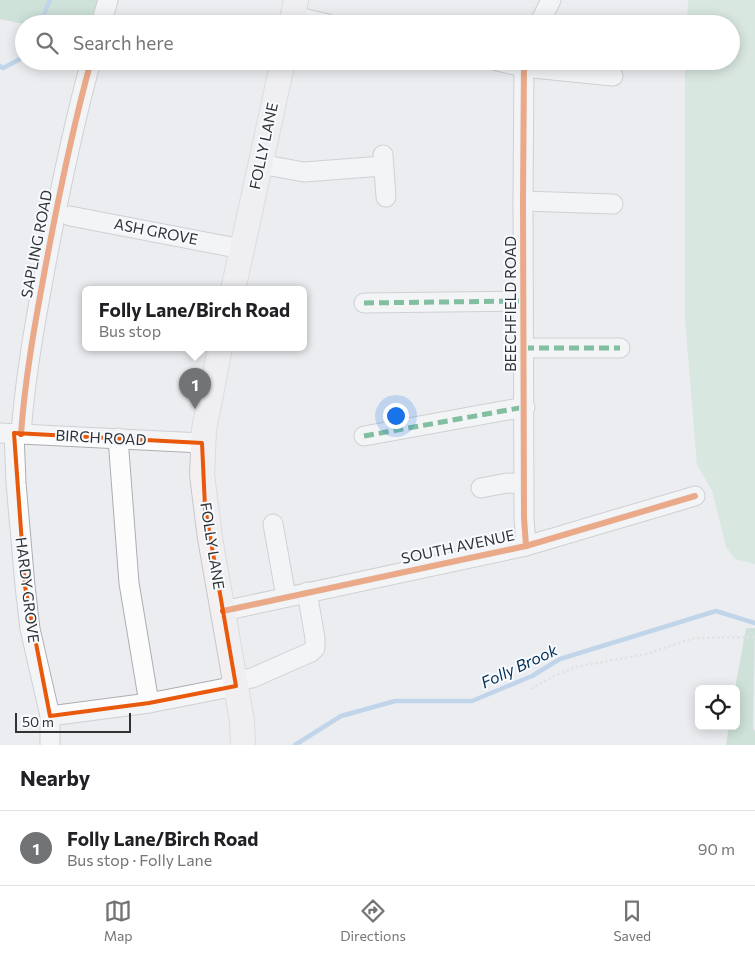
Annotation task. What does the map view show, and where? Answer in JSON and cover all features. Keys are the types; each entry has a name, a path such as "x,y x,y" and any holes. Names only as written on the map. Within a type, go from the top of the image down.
{"main road":[{"name":"FOLLY LANE","path":"234,286 281,70"},
{"name":"FOLLY LANE","path":"219,351 202,443 204,500 242,721 243,745"}],"street":[{"path":"104,15 108,0"},
{"path":"544,15 551,0"},
{"name":"SAPLING ROAD","path":"12,433 54,217 75,120 89,70"},
{"name":"BEECHFIELD ROAD","path":"524,70 524,484 526,546"},
{"path":"568,70 613,76"},
{"path":"260,164 304,172 383,161 386,198"},
{"path":"523,201 613,204"},
{"name":"ASH GROVE","path":"70,216 242,249"},
{"path":"364,302 524,301"},
{"path":"524,348 620,348"},
{"path":"364,436 525,406"},
{"name":"BIRCH ROAD","path":"12,433 202,443"},
{"name":"HARDY GROVE","path":"12,433 30,629 50,716 50,745"},
{"path":"118,438 129,583 149,703"},
{"path":"481,488 524,484"},
{"name":"SOUTH AVENUE","path":"223,612 307,592 526,546 695,496"},
{"path":"273,524 286,597"},
{"path":"50,716 149,703 236,684 311,652 315,648 315,638 307,592"}],"path":[{"path":"531,689 556,675 576,667 646,654 694,638 755,637"}],"highlighted area":[{"path":"14,433 202,443 205,507 236,686 149,703 50,716 25,586"}],"green space":[{"path":"0,0 102,0 98,15 15,15 15,22 0,19"},
{"path":"688,0 755,0 755,564 735,559 726,547 712,490 697,465 685,319 685,70 740,70 740,15 687,15"},
{"path":"746,628 755,628 753,729 755,731 755,745 726,745 728,730 740,730 740,685 736,685"}],"waterway":[{"path":"44,15 50,0"},
{"path":"0,66 3,68 15,62"},
{"name":"Folly Brook","path":"295,745 341,716 395,701 472,701 532,676 560,659 716,611 755,623"}],"marked path":[{"path":"364,303 523,301"},
{"path":"524,348 620,348"},
{"path":"364,436 525,407"}],"cycle path":[{"path":"21,434 28,371 45,269 66,165 89,70"},
{"path":"524,70 524,518 526,546"},
{"path":"223,611 526,546 695,496"}],"place":[{"name":"Folly Lane/Birch Road","path":"195,409"}]}
